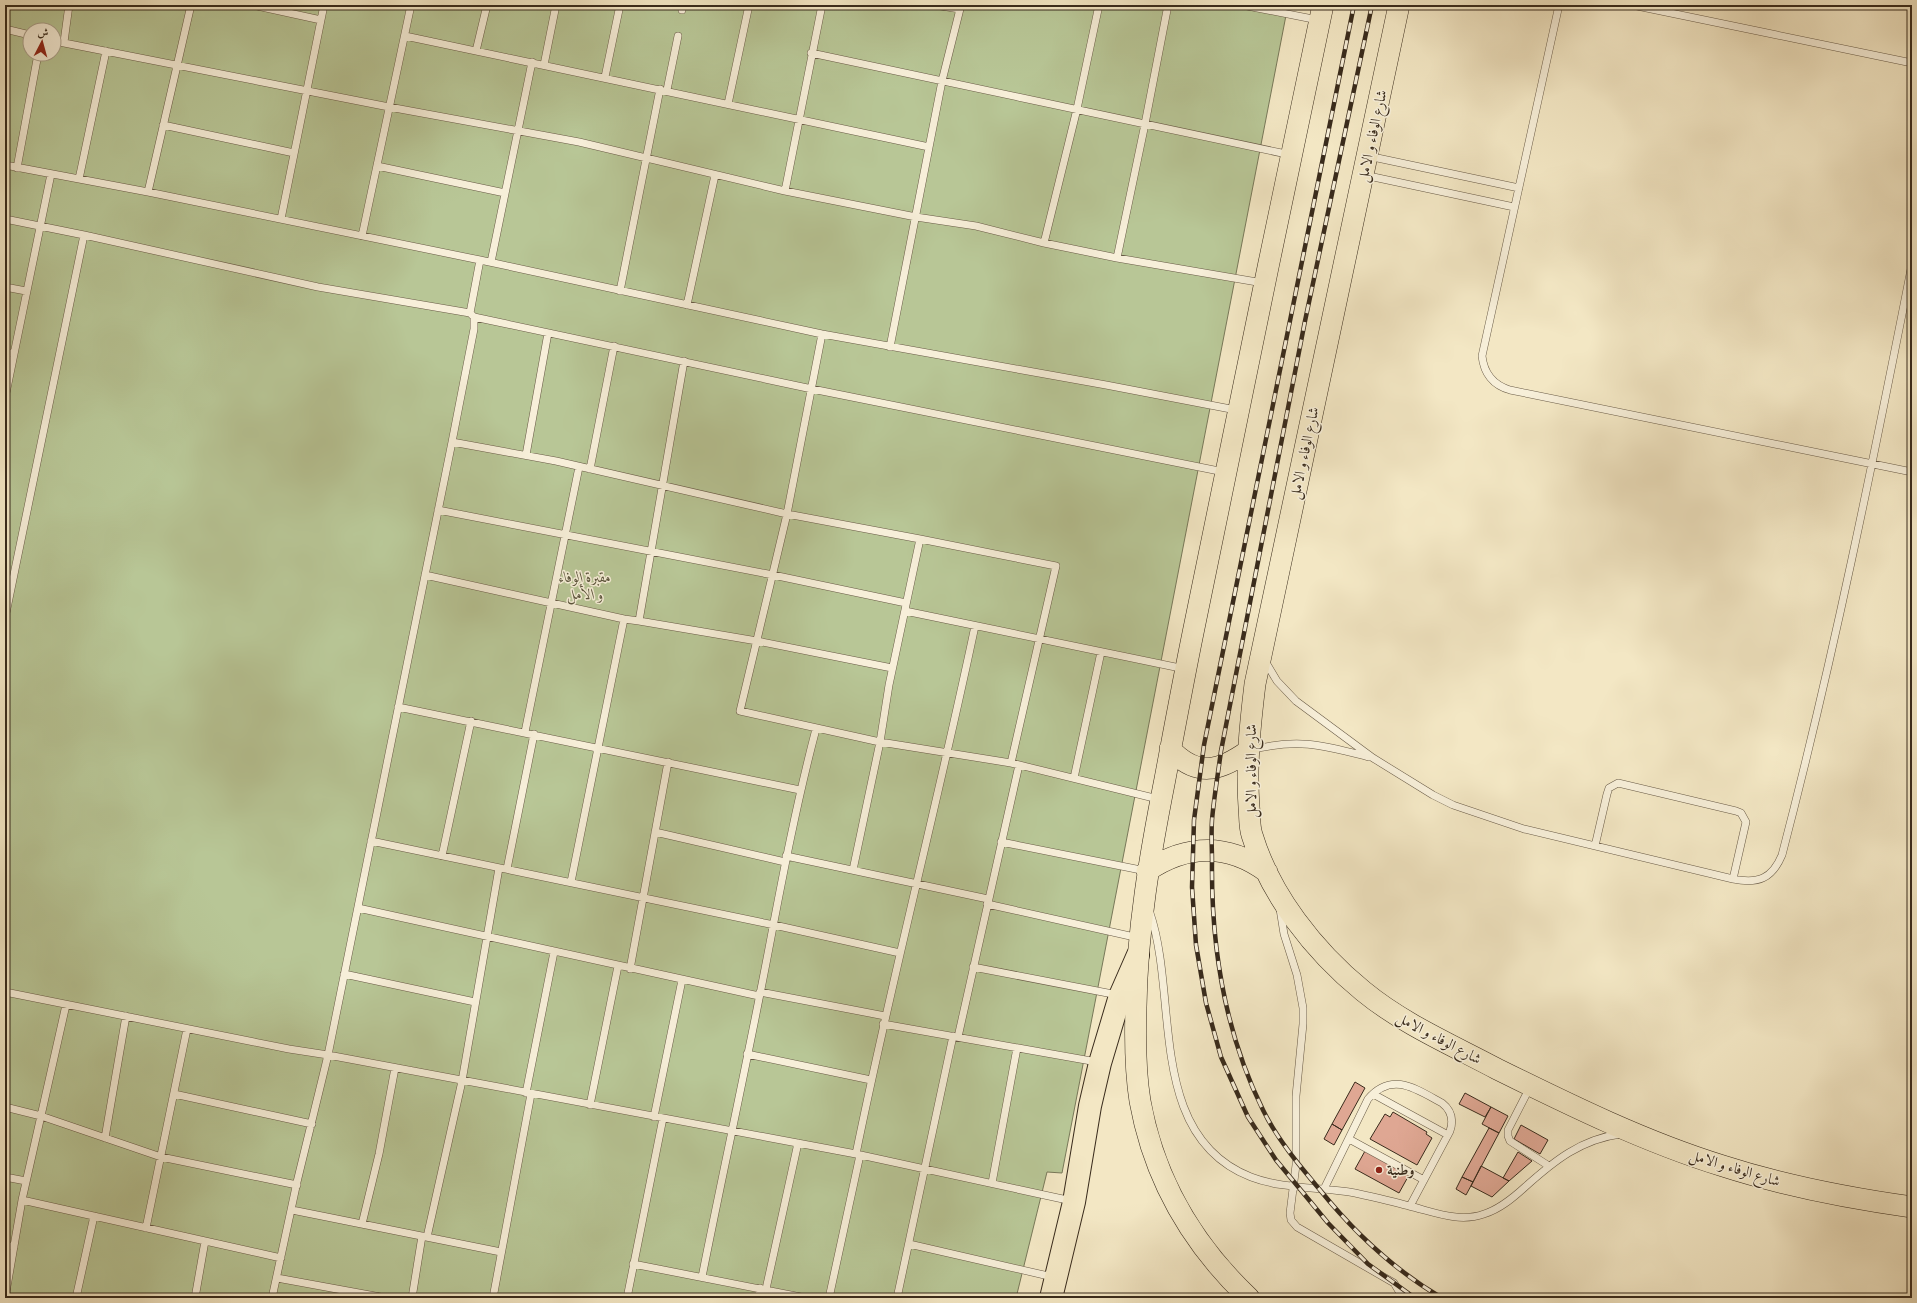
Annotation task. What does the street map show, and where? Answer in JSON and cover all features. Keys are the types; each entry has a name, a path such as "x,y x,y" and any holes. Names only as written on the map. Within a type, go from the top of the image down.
{"highway":[{"path":"1051,1298 1074,1202 1090,1106 1100,1063 1120,996 1139,946"}],"main road":[{"name":"شارع الوفاء و الامل","path":"1399,5 1366,165 1261,650 1251,714 1248,751 1248,793 1251,832 1267,872 1293,916 1312,941 1343,974 1363,991 1406,1021 1531,1085 1635,1134 1706,1161 1765,1179 1854,1199 1912,1207"},
{"path":"1249,1298 1210,1257 1191,1231 1174,1203 1153,1153 1139,1098 1136,1068 1135,1022 1139,946 1147,871 1170,748 1238,411 1322,13"},
{"path":"1170,748 1184,761 1192,765 1210,768 1228,764 1248,751"},
{"path":"1147,871 1176,856 1195,851 1208,850 1233,854 1251,861 1267,872"}],"lane":[{"path":"69,5 64,42 389,107 579,142 645,156 715,175 785,191 976,226 1044,243 1117,258 1265,283"},
{"path":"148,192 191,5"},
{"path":"252,5 320,20"},
{"path":"281,219 324,5"},
{"path":"362,236 411,5"},
{"path":"476,51 487,5"},
{"path":"544,65 556,5"},
{"path":"605,77 620,5"},
{"path":"728,104 749,5"},
{"path":"785,191 798,119 822,5"},
{"path":"890,347 942,81 960,7 934,5"},
{"path":"1044,243 1077,109 1099,5"},
{"path":"1117,258 1146,124 1168,5"},
{"path":"1242,5 1322,13"},
{"path":"1559,5 1482,356 1486,371 1496,384 1510,390 1912,472"},
{"path":"1632,5 1667,9 1912,63"},
{"path":"5,29 22,33"},
{"path":"405,36 605,77 929,147"},
{"path":"620,291 645,156 678,36"},
{"path":"79,179 106,51"},
{"path":"812,53 1292,156"},
{"path":"17,168 37,62"},
{"path":"491,262 532,62"},
{"path":"163,125 294,153"},
{"path":"5,165 148,192 491,262 822,334 1106,385 1238,411"},
{"path":"1366,165 1519,188"},
{"path":"1366,165 1514,207"},
{"path":"377,166 505,193"},
{"path":"5,398 51,174"},
{"path":"687,305 715,175"},
{"path":"5,219 41,225 318,287 472,315 548,333 812,389 1226,472"},
{"path":"5,618 84,235"},
{"path":"272,1298 292,1210 296,1185 328,1055 471,348 472,315 480,260"},
{"path":"1261,650 1270,670 1285,691 1296,701 1373,758 1433,795 1453,805 1524,829 1745,882 1757,880 1768,875 1777,866 1782,855 1805,766 1872,464 1912,264"},
{"path":"5,287 26,291"},
{"path":"526,456 548,333"},
{"path":"822,334 787,514 740,711 880,742 1015,764 1161,799"},
{"path":"590,469 614,346"},
{"path":"5,352 14,354"},
{"path":"639,622 684,361"},
{"path":"452,442 590,469 787,514 1056,566 1015,764 1001,842 925,1169 897,1298"},
{"path":"525,732 553,603 579,467"},
{"path":"438,510 773,575 906,603"},
{"path":"853,870 880,742 883,716 892,668 920,539"},
{"path":"425,575 639,622 757,641 892,668"},
{"path":"904,611 1186,669"},
{"path":"571,882 624,619"},
{"path":"829,1298 884,1020 948,753 975,626"},
{"path":"1074,778 1101,652"},
{"path":"398,707 599,747 800,790"},
{"path":"442,856 471,721"},
{"path":"702,1277 800,790 816,729"},
{"path":"507,869 534,734"},
{"path":"1248,751 1285,743 1303,743 1340,748 1373,758"},
{"path":"630,969 668,762"},
{"path":"1595,846 1607,794 1613,785 1618,783 1736,811 1741,813 1746,822 1733,879"},
{"path":"655,832 786,859 853,870 917,884 987,902 1139,946"},
{"path":"371,841 571,882 900,953"},
{"path":"1001,842 1147,871"},
{"path":"412,1298 462,1081 499,868"},
{"path":"1280,894 1284,934 1298,980 1303,1008 1303,1024 1296,1096 1297,1144 1295,1185 1290,1217 1293,1224 1394,1283 1403,1298"},
{"path":"1144,898 1159,946 1168,1036 1179,1091 1188,1119 1204,1144 1226,1164 1252,1177 1266,1182 1324,1189 1410,1206 1457,1218 1466,1218 1485,1214 1510,1200 1562,1156 1589,1141 1620,1134 1635,1134"},
{"path":"358,908 682,980 760,994 956,1037 1100,1063"},
{"path":"493,1298 554,952"},
{"path":"590,1105 618,966"},
{"path":"973,967 1120,996"},
{"path":"344,974 475,1002"},
{"path":"654,1117 682,980"},
{"path":"5,992 289,1049 328,1055 858,1155 1074,1202"},
{"path":"5,1298 22,1200 66,1005"},
{"path":"104,1138 126,1016"},
{"path":"146,1228 187,1029"},
{"path":"992,1183 1017,1048"},
{"path":"748,1054 871,1080"},
{"path":"362,1224 379,1154 395,1068"},
{"path":"1324,1189 1365,1105 1373,1094 1385,1087 1399,1084 1413,1088 1447,1107 1450,1112 1452,1124 1448,1135 1410,1206"},
{"path":"1531,1085 1508,1130 1508,1136 1510,1141 1549,1166"},
{"path":"174,1094 312,1124"},
{"path":"1373,1094 1448,1135"},
{"path":"5,1106 41,1116 160,1157 296,1185"},
{"path":"628,1298 633,1264 663,1118"},
{"path":"1349,1139 1424,1180"},
{"path":"758,1298 763,1289 798,1144"},
{"path":"5,1177 26,1181"},
{"path":"22,1200 281,1258"},
{"path":"292,1210 501,1252"},
{"path":"76,1298 94,1216"},
{"path":"195,1298 205,1241"},
{"path":"909,1244 1057,1277"},
{"path":"5,1245 14,1247"},
{"path":"633,1264 806,1298"},
{"path":"277,1278 386,1298"}],"green space":[{"name":"مقبرة الوفاء و الأمل","path":"5,5 1288,5 1062,1173 1047,1172 1016,1298 5,1298"}],"building":[{"path":"1355,1082 1365,1088 1342,1130 1332,1124"},
{"path":"1465,1093 1491,1107 1485,1117 1459,1104"},
{"path":"1491,1107 1508,1116 1499,1133 1482,1124"},
{"path":"1393,1112 1427,1132 1426,1134 1432,1138 1417,1165 1370,1139 1385,1114 1390,1117"},
{"path":"1332,1124 1342,1130 1334,1145 1324,1139"},
{"path":"1521,1125 1548,1140 1540,1154 1514,1139"},
{"path":"1489,1128 1499,1133 1473,1182 1462,1177"},
{"path":"1365,1151 1409,1175 1399,1193 1355,1169"},
{"path":"1518,1152 1532,1161 1509,1181 1503,1178"},
{"path":"1481,1166 1509,1181 1492,1197 1471,1186"},
{"path":"1462,1177 1473,1182 1466,1195 1456,1189"}],"railway":[{"path":"1354,5 1204,745 1194,820 1192,887 1196,945 1206,1003 1221,1057 1248,1117 1276,1160 1328,1223 1368,1264 1415,1298"},
{"path":"1372,5 1305,321 1221,751 1212,820 1212,893 1218,957 1230,1020 1250,1081 1269,1121 1289,1152 1347,1221 1391,1263 1442,1298"}],"place":[{"name":"وطنية","path":"1379,1170"}]}
